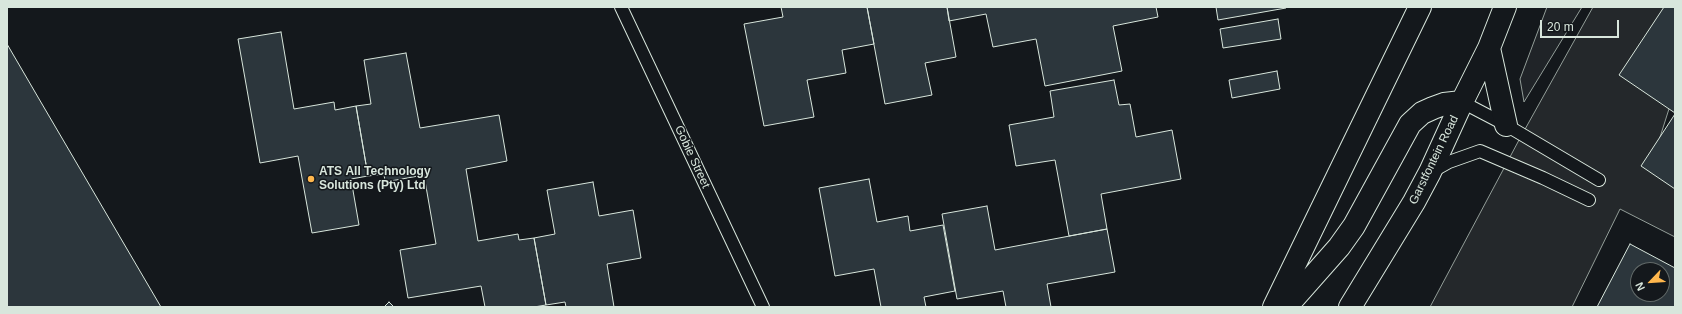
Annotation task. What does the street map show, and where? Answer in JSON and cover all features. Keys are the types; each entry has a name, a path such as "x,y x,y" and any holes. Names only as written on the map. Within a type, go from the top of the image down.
{"main road":[{"path":"1274,307 1420,7"},
{"name":"Garstfontein Road","path":"1350,307 1414,202 1430,172 1489,48 1505,7"},
{"path":"1489,48 1506,125"},
{"path":"1286,307 1334,252 1354,226 1410,124 1422,113 1433,108 1444,104 1462,102"}],"lane":[{"name":"Gobie Street","path":"621,7 763,307"},
{"path":"1462,102 1506,125 1599,180"},
{"path":"1430,172 1449,162 1480,151 1543,178 1589,200"}],"shaded area":[{"path":"1547,7 1582,7 1524,102 1520,79"},
{"path":"1593,7 1675,7 1675,90 1654,156 1675,169 1675,237 1620,209 1572,307 1430,307 1519,140"}],"building":[{"path":"781,7 867,7 874,44 842,50 846,73 807,80 814,117 764,126 744,24 783,17"},
{"path":"867,7 947,7 956,57 925,63 932,95 885,104"},
{"path":"947,7 1156,7 1158,17 1113,26 1122,71 1045,86 1036,39 993,47 986,14 949,21"},
{"path":"1216,7 1286,7 1286,8 1218,20"},
{"path":"1664,7 1675,7 1675,113 1619,75"},
{"path":"1278,19 1281,39 1223,48 1220,29"},
{"path":"281,32 294,109 334,102 335,110 356,106 368,176 351,179 359,225 312,233 298,156 260,163 238,39"},
{"path":"7,44 42,104 161,307 7,307"},
{"path":"406,53 420,128 499,115 507,161 466,169 478,241 518,234 519,240 534,238 546,305 534,307 485,307 481,286 408,298 400,250 436,244 424,175 385,182 384,174 368,176 356,106 371,104 364,60"},
{"path":"1277,71 1280,89 1232,98 1229,80"},
{"path":"1114,80 1119,105 1130,104 1136,137 1172,130 1181,179 1101,194 1107,229 1069,236 1055,160 1016,166 1009,125 1054,117 1050,91"},
{"path":"1675,114 1675,189 1641,166"},
{"path":"869,179 877,222 908,216 910,231 943,225 955,291 924,297 926,307 881,307 874,269 835,276 819,188"},
{"path":"593,182 599,216 633,210 641,258 607,264 614,307 566,307 565,302 546,305 534,238 555,234 547,190"},
{"path":"987,206 995,250 1107,229 1115,272 1047,284 1051,307 1006,307 1003,291 957,299 942,214"},
{"path":"1630,244 1664,262 1630,262 1630,302 1670,302 1670,265 1675,268 1675,307 1597,307"},
{"path":"389,302 394,307 384,307"}],"place":[{"name":"ATS All Technology Solutions (Pty) Ltd","path":"311,179"}]}
